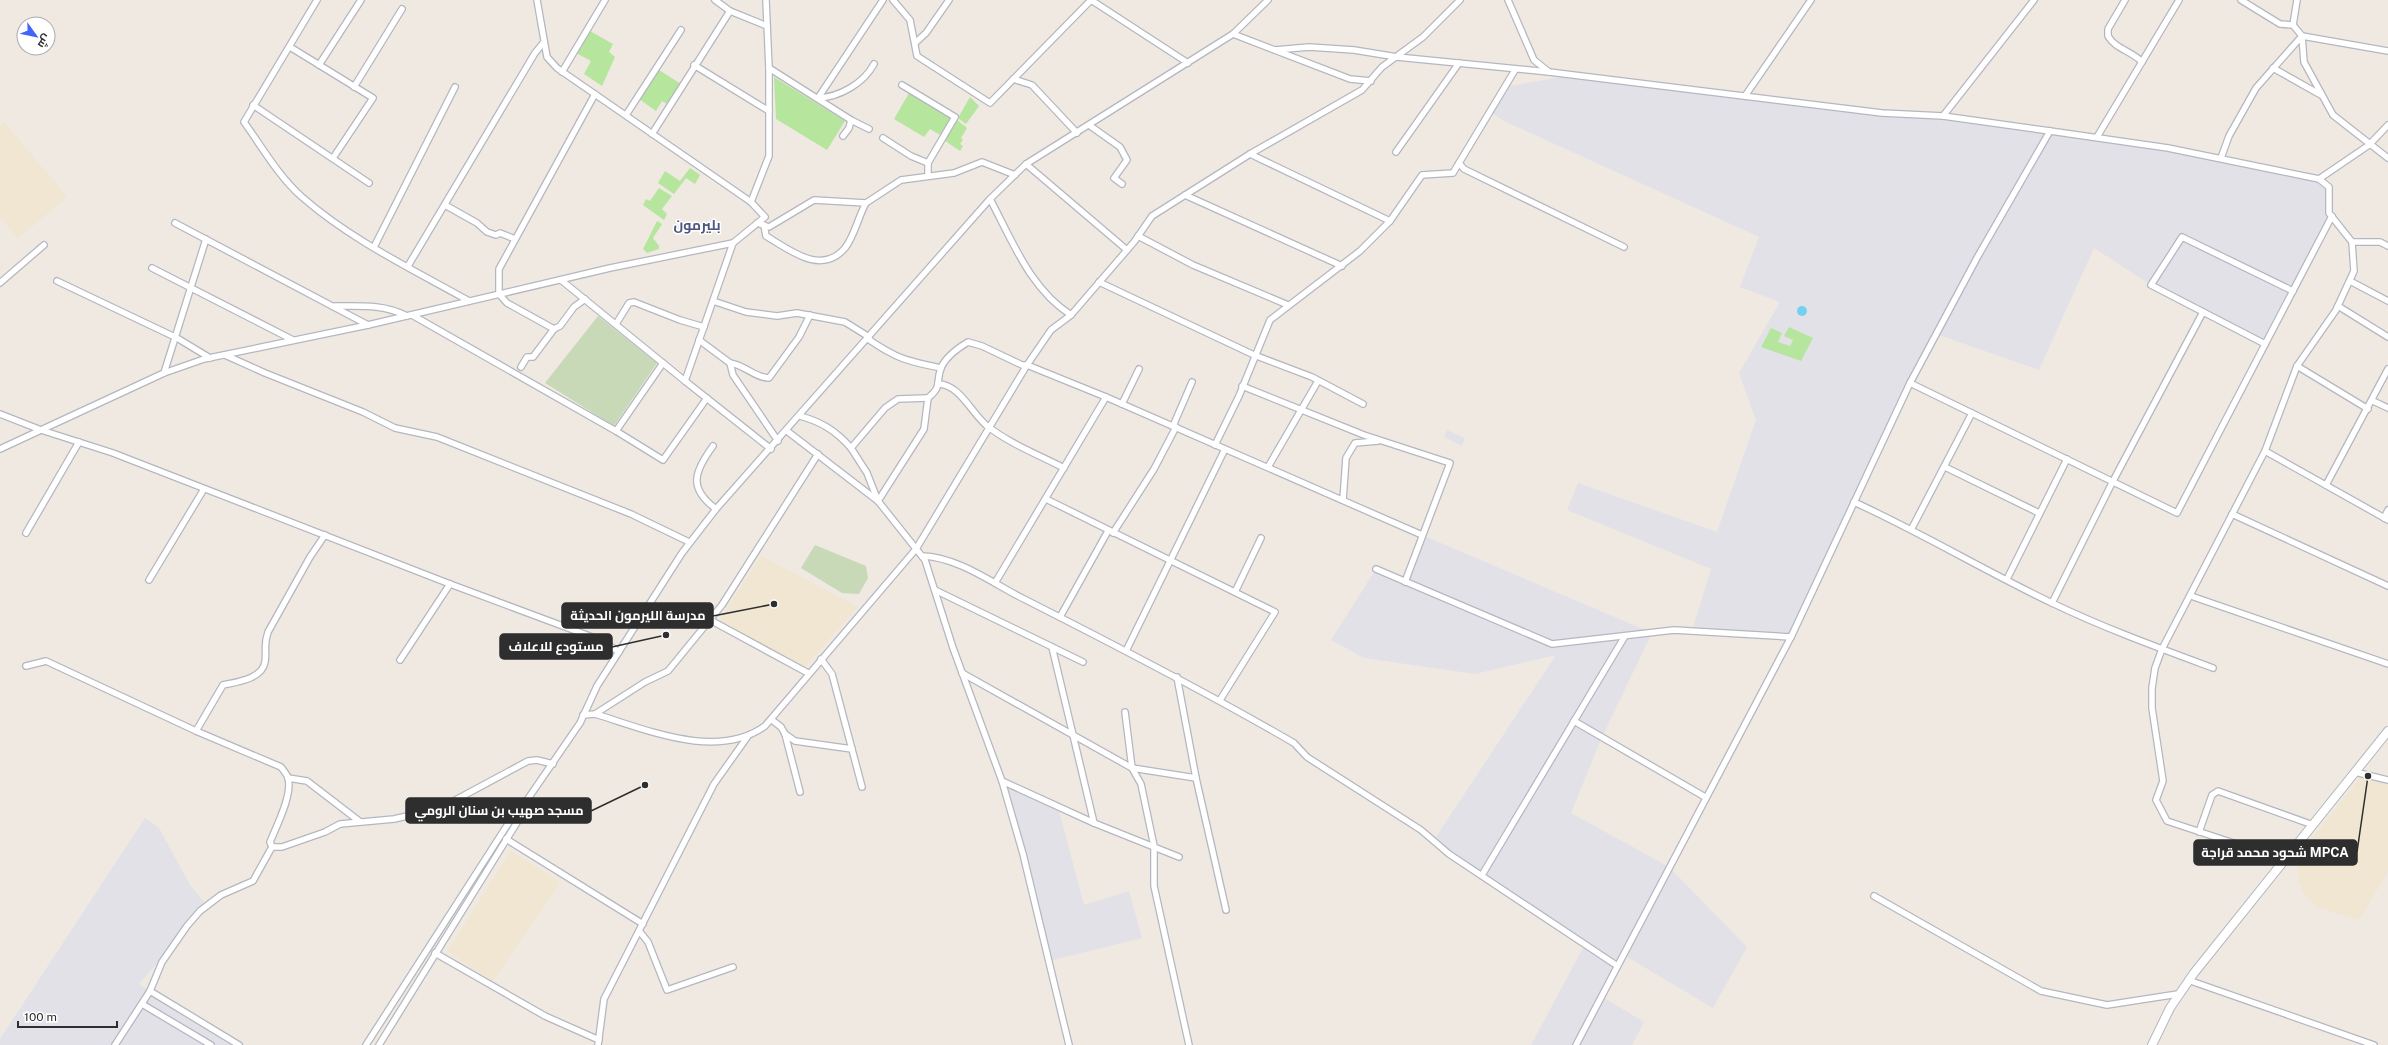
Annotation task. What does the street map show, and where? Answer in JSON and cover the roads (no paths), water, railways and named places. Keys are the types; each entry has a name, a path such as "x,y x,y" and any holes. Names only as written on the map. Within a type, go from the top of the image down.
{"street":[{"path":"317,0 244,122 288,182 301,196 347,231 469,301"},
{"path":"319,65 361,0"},
{"path":"0,449 164,373 210,358 368,325 561,280 733,243 765,217 751,202 562,72 547,58 537,0"},
{"path":"562,72 605,0"},
{"path":"715,0 730,11 767,26"},
{"path":"751,202 770,156 768,111 769,68 766,0"},
{"path":"818,98 883,0"},
{"path":"893,0 910,20 918,56 990,103 1091,0 1188,63"},
{"path":"915,43 926,33 949,0"},
{"path":"366,1045 515,813 523,806 553,764 583,715 597,686 689,542 716,509 787,431 990,199 1026,164 1233,34 1268,0"},
{"path":"435,953 545,1016 598,1042 604,999 640,932 714,784 748,736 772,720 808,674 916,548 1027,365 1051,330 1071,315 1127,250 1152,216 1250,154 1362,90 1382,67 1423,37 1460,0"},
{"path":"1508,0 1534,60 1549,72"},
{"path":"1745,96 1811,0"},
{"path":"1943,116 2034,0"},
{"path":"2125,0 2108,29 2108,36 2114,44 2135,56 2142,62"},
{"path":"2097,138 2179,0"},
{"path":"2241,0 2280,24 2293,25 2302,36 2304,62 2333,115 2369,145 2388,158"},
{"path":"2293,25 2297,0"},
{"path":"354,86 402,9"},
{"path":"652,134 694,65 730,11"},
{"path":"626,116 681,30"},
{"path":"1233,34 1350,79 1371,81"},
{"path":"2302,36 2388,51"},
{"path":"2221,158 2229,136 2256,88 2302,36"},
{"path":"408,266 535,53 544,42"},
{"path":"290,47 373,98 333,158"},
{"path":"1275,50 1309,47 1354,50 1397,57 1459,62 1515,70 1549,72 1882,113 1943,116 2168,148 2319,179 2329,187 2331,194 2328,206 2332,216 2352,242 2354,271 2338,306 2297,366 2265,451 2191,596 2162,649 2155,668 2152,688 2152,708 2163,781 2156,800 2167,821 2285,860"},
{"path":"1396,152 1459,62"},
{"path":"818,98 830,97 854,85 864,78 874,64"},
{"path":"694,65 768,111"},
{"path":"769,68 851,120 869,129"},
{"path":"2273,68 2321,95"},
{"path":"1215,444 1270,320 1288,305 1342,266 1390,221 1422,175 1453,173 1515,70"},
{"path":"1013,79 1032,85 1077,133"},
{"path":"902,85 955,117 928,163 928,176"},
{"path":"374,247 455,88"},
{"path":"554,329 507,303 499,294 499,269 595,94"},
{"path":"253,105 369,183"},
{"path":"843,136 849,128 851,120"},
{"path":"1089,125 1120,147 1127,160 1114,178 1122,184"},
{"path":"2319,179 2369,145 2388,125"},
{"path":"1576,1045 1616,965 1791,637 1910,383 1978,256 2050,131"},
{"path":"883,138 911,156 928,163"},
{"path":"1250,154 1390,221"},
{"path":"764,225 766,236 802,258 822,262 828,261 844,248 866,203 900,180 954,173 982,162 1015,175"},
{"path":"1459,163 1464,170 1624,247"},
{"path":"1026,164 1127,250"},
{"path":"1185,195 1342,266"},
{"path":"990,199 1030,276 1059,307 1071,315"},
{"path":"757,223 769,227 814,200 866,203"},
{"path":"445,205 477,223 487,232 496,235 500,233 515,239"},
{"path":"1910,383 2177,513 2332,216"},
{"path":"175,223 368,325"},
{"path":"1138,236 1193,265 1288,305"},
{"path":"2265,344 2151,285 2182,237 2293,291"},
{"path":"164,373 177,338 206,239"},
{"path":"2352,242 2380,242 2388,246"},
{"path":"685,381 733,243"},
{"path":"0,283 44,245"},
{"path":"152,268 293,340"},
{"path":"561,280 771,449"},
{"path":"57,281 177,338 210,358"},
{"path":"2350,281 2388,300"},
{"path":"1099,282 1254,355 1318,381 1363,404"},
{"path":"521,367 527,357 533,356 554,329 560,326 574,307 585,299"},
{"path":"616,324 628,303 634,302 680,320 704,327"},
{"path":"713,302 746,312 777,316 797,313 845,322 892,355 909,362 942,368"},
{"path":"333,306 392,308 409,315 616,431 663,460 707,398"},
{"path":"2338,306 2388,338"},
{"path":"2052,603 2113,481 2203,312"},
{"path":"699,340 730,363 738,364 762,378 769,378 799,337 810,315"},
{"path":"851,448 885,408 898,399 928,398 938,390 942,368 956,350 968,342 982,346 1022,366 1027,365 1106,397 1422,535"},
{"path":"225,355 265,373 364,412 395,428 437,437 632,514 689,542"},
{"path":"616,431 663,363"},
{"path":"730,363 732,375 778,441"},
{"path":"2297,366 2368,409"},
{"path":"1122,404 1139,369"},
{"path":"2326,485 2368,409 2388,369"},
{"path":"1268,467 1318,381"},
{"path":"1060,617 1110,532 1154,469 1174,427 1192,382"},
{"path":"938,384 944,384 961,396 990,428 1064,468"},
{"path":"1242,386 1380,440 1450,463 1405,582"},
{"path":"995,583 1106,397"},
{"path":"878,501 924,429 928,398"},
{"path":"2372,401 2388,408"},
{"path":"1912,528 1972,413"},
{"path":"0,414 41,430 113,453 450,584 603,641 619,652"},
{"path":"800,416 821,422 838,433 851,448 867,473 878,501"},
{"path":"787,431 878,501 925,560 962,673 1002,781 1023,854 1069,1045"},
{"path":"1343,500 1346,458 1355,444 1380,440"},
{"path":"26,533 79,442"},
{"path":"713,446 697,472 697,489 703,500 716,509"},
{"path":"1126,651 1225,449"},
{"path":"2265,451 2386,519 2388,510"},
{"path":"595,714 645,682 668,671 712,621 818,454"},
{"path":"2007,579 2067,459"},
{"path":"1945,467 2039,513"},
{"path":"149,580 204,489"},
{"path":"1046,499 1110,532 1275,612 1220,700"},
{"path":"1854,502 1912,528 2052,603 2162,649 2213,668"},
{"path":"2232,514 2388,586"},
{"path":"196,731 223,686 253,677 260,671 265,663 263,645 268,632 310,557 325,535"},
{"path":"1235,592 1260,538"},
{"path":"922,556 937,556 995,583 1220,700 1294,743 1307,757 1421,830 1449,854 1616,965"},
{"path":"1376,569 1552,644 1674,630 1791,637"},
{"path":"400,660 450,584"},
{"path":"935,590 1083,662"},
{"path":"2191,596 2388,664"},
{"path":"712,621 808,674"},
{"path":"1482,875 1625,636"},
{"path":"1052,647 1074,734 1094,823"},
{"path":"821,659 832,674 862,787"},
{"path":"26,666 46,661 196,731 281,767 288,778 286,800 270,842 272,847 253,881 221,895 200,912 187,926 162,962 150,991 115,1045"},
{"path":"962,673 1074,734 1132,768 1196,778"},
{"path":"1177,677 1196,778 1226,910"},
{"path":"1124,712 1132,768 1141,784 1154,846 1154,886 1190,1045"},
{"path":"583,715 595,714 670,738 719,742 748,736"},
{"path":"772,720 781,727 785,734 800,792"},
{"path":"1574,721 1706,797"},
{"path":"2152,1045 2178,994 2188,980 2388,731"},
{"path":"785,734 796,741 852,749"},
{"path":"272,847 282,847 325,832 340,824 394,819 429,811 448,804 528,761 537,760 553,764"},
{"path":"2355,772 2388,780"},
{"path":"288,778 307,781 360,822"},
{"path":"1002,781 1094,823 1179,857"},
{"path":"2199,832 2212,795 2218,791 2313,825"},
{"path":"379,1045 521,816 523,806"},
{"path":"506,839 643,924"},
{"path":"1874,896 2041,991 2107,1005 2178,994"},
{"path":"640,932 648,942 667,990 733,967"},
{"path":"436,936 443,941"},
{"path":"2188,980 2374,1045"},
{"path":"150,991 239,1045"},
{"path":"142,1004 211,1045"}],"water":[{"path":"1800,306 1804,306 1806,307 1806,315 1800,316 1797,313 1797,309"}],"place":[{"name":"مدرسة الليرمون الحديثة","path":"774,604"},
{"name":"مستودع للاعلاف","path":"666,635"},
{"name":"شحود محمد قراجة MPCA","path":"2368,776"},
{"name":"مسجد صهيب بن سنان الرومي","path":"645,785"}],"district":[{"name":"بليرمون","path":"697,225"}]}
